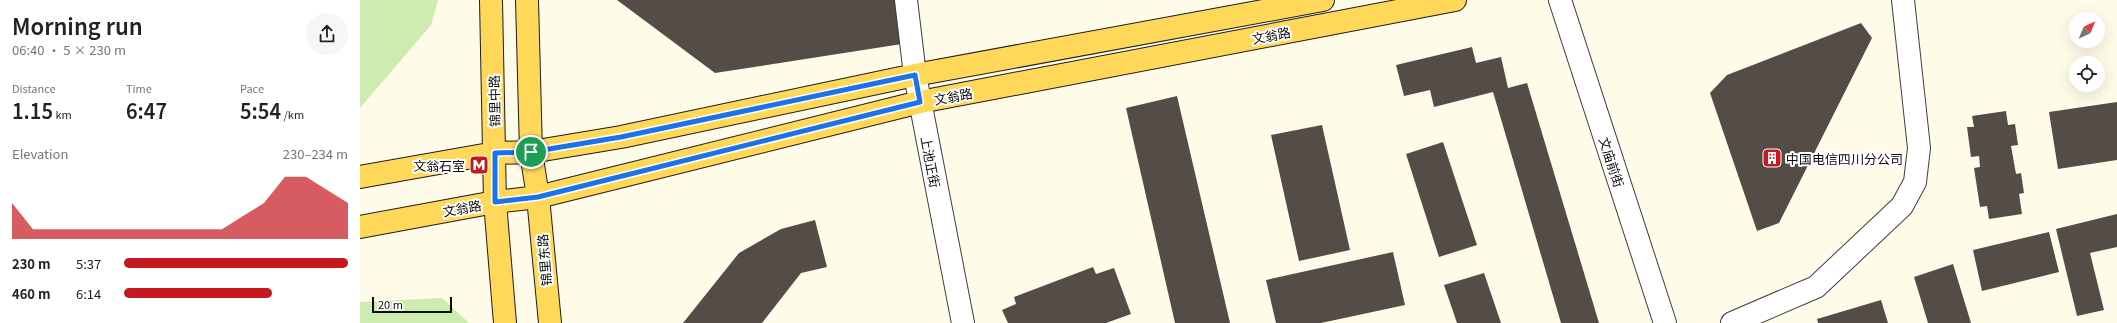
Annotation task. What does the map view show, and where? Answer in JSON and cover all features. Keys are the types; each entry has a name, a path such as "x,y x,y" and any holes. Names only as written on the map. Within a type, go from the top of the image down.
{"main road":[{"name":"锦里中路","path":"491,0 495,202"},
{"path":"527,0 531,152 538,197"},
{"name":"文翁路","path":"360,177 495,153 531,152 621,137 915,75 1323,0"},
{"name":"文翁路","path":"360,227 495,202 538,197 920,102 1455,0"},
{"name":"锦里东路","path":"538,197 550,323"},
{"path":"495,202 505,323"}],"street":[{"name":"上池正街","path":"906,0 915,75 963,323"},
{"name":"文庙前街","path":"1560,0 1665,323"},
{"path":"1732,323 1816,287 1902,206 1915,182 1919,148 1903,0"}],"green space":[{"path":"360,0 438,0 431,25 360,108"},
{"path":"442,298 469,323 360,323 360,302"}],"building":[{"path":"617,0 897,0 902,44 715,73"},
{"name":"中国电信四川分公司","path":"1861,23 1872,38 1779,223 1757,231 1710,93 1727,75"},
{"path":"1472,47 1476,63 1501,57 1508,88 1527,83 1599,323 1561,323 1493,92 1434,107 1430,90 1404,96 1396,65"},
{"path":"1177,96 1230,323 1175,323 1126,108"},
{"path":"2117,102 2117,160 2058,169 2049,112"},
{"path":"2006,111 2008,125 2015,124 2018,145 2011,146 2016,174 2021,173 2024,193 2019,194 2022,214 1989,219 1987,206 1980,207 1974,168 1980,167 1979,156 1971,157 1967,127 1974,127 1972,116"},
{"path":"1322,125 1350,250 1299,261 1271,135"},
{"path":"1443,142 1477,245 1439,257 1406,154"},
{"path":"2117,214 2117,247 2090,253 2104,310 2077,316 2056,229"},
{"path":"815,220 827,267 801,273 762,323 683,323 739,253 781,229"},
{"path":"2049,232 2059,272 1982,291 1973,250"},
{"path":"1393,252 1405,305 1321,323 1276,323 1266,280"},
{"path":"1953,264 1971,323 1928,323 1914,277"},
{"path":"1093,267 1096,274 1114,268 1131,314 1106,323 1008,323 1002,310 1016,304 1014,297"},
{"path":"1484,273 1501,323 1457,323 1444,285"},
{"path":"1881,300 1888,323 1818,323 1817,319"}],"place":[{"name":"中国电信四川分公司","path":"1772,158"},
{"name":"文翁石室","path":"479,165"}],"route":[{"path":"915,75 920,102 538,197 495,202 495,153 531,152 621,137 915,75"}]}
